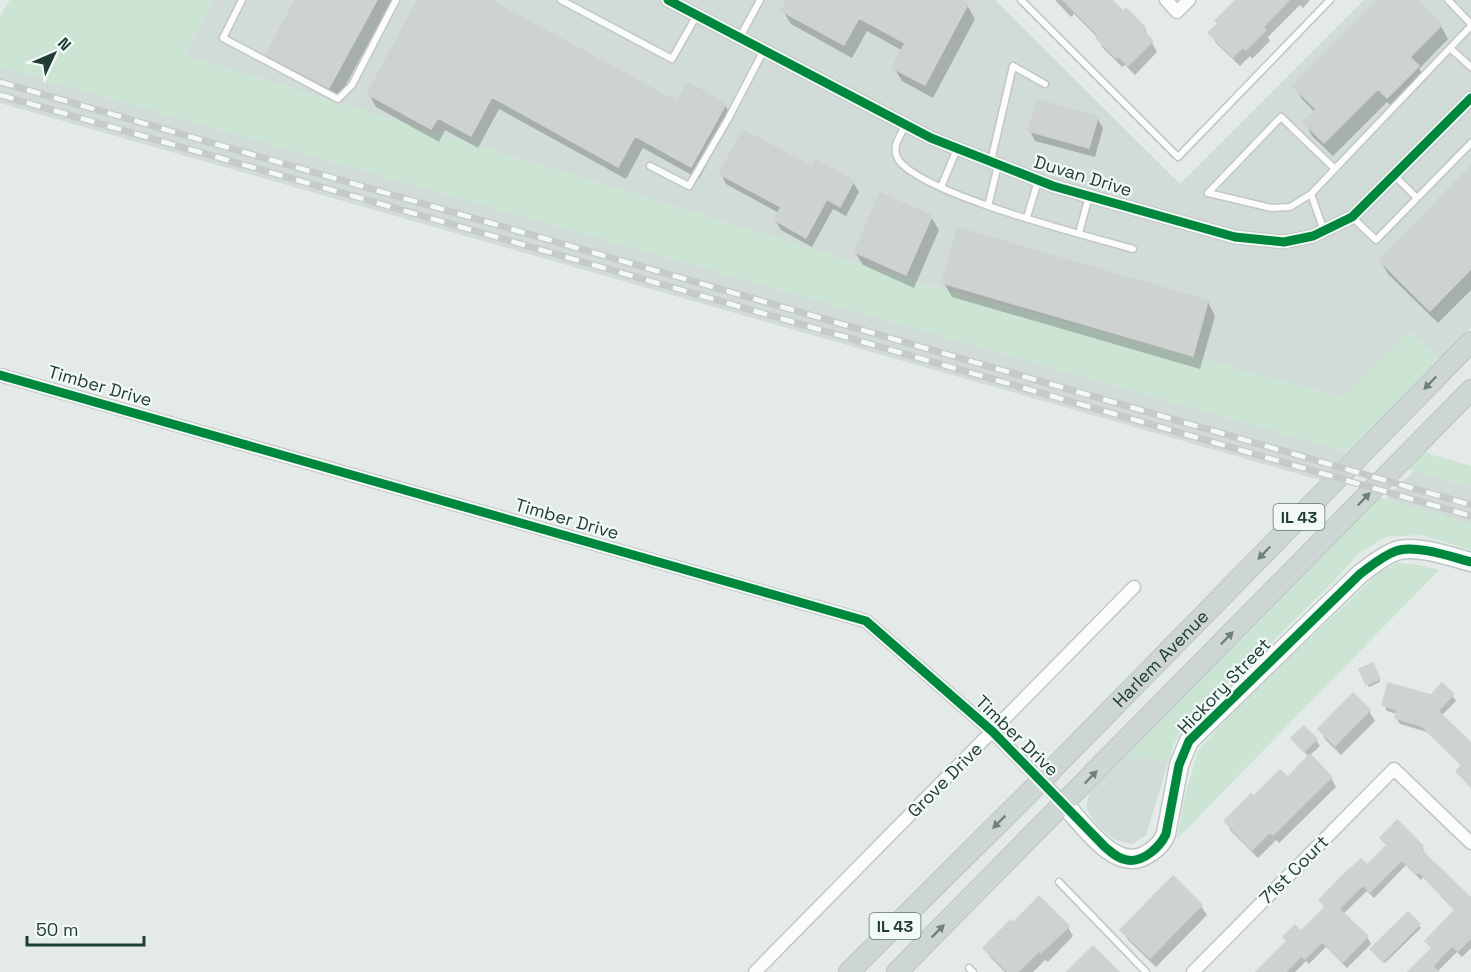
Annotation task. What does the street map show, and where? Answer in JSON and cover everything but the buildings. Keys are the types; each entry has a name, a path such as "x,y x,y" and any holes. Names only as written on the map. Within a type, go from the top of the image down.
{"main road":[{"name":"Harlem Avenue","path":"849,972 1041,781 1471,342"},
{"name":"Harlem Avenue","path":"897,972 1471,390"}],"street":[{"name":"Duvan Drive","path":"668,0 906,125 957,149 1038,181 1235,237 1284,242 1313,236 1352,217 1471,98"},
{"path":"1166,0 1178,12 1189,0"},
{"name":"Timber Drive","path":"0,375 866,621 993,732 1064,804"},
{"name":"Hickory Street","path":"1064,804 1105,848 1117,856 1127,860 1138,859 1150,853 1162,843 1166,834 1179,765 1189,741 1360,574 1398,550 1419,550 1471,562"},
{"name":"Grove Drive","path":"755,972 1134,587"},
{"name":"71st Court","path":"1194,972 1394,769 1469,837"}],"lane":[{"path":"242,0 223,38 338,99 352,85 396,0"},
{"path":"561,0 672,59 697,15"},
{"path":"740,38 760,0"},
{"path":"1021,0 1178,157 1330,0"},
{"path":"1335,169 1281,117 1208,193 1272,208 1290,207 1311,194 1335,169 1450,48 1471,25 1448,0"},
{"path":"1450,48 1471,68"},
{"path":"650,166 688,186 728,119 764,50"},
{"path":"988,206 1013,66 1045,84"},
{"path":"906,125 895,146 898,159 912,172 941,187 988,206 1133,249"},
{"path":"1352,217 1376,240 1471,143"},
{"path":"941,187 957,149"},
{"path":"1394,175 1417,198"},
{"path":"1027,217 1038,181"},
{"path":"1311,194 1324,231"},
{"path":"1079,233 1089,196"},
{"path":"1059,882 1146,972"}],"shaded area":[{"path":"213,0 995,0 1180,184 1364,0 1471,0 1471,328 1440,359 1409,331 1342,397 952,292 184,55"},
{"path":"0,67 1347,452 1320,480 0,103"},
{"path":"1414,471 1471,487 1471,524 1385,499"},
{"path":"1124,755 1168,763 1146,835 1132,844 1115,840 1097,825 1086,808 1090,791"}],"green space":[{"path":"10,0 213,0 184,55 952,292 1342,397 1409,331 1440,359 1347,452 0,67 0,16"},
{"path":"1423,452 1471,466 1471,487 1408,469"},
{"path":"1378,497 1471,524 1471,550 1420,535 1386,537 1358,554 1268,646 1187,721 1173,746 1168,763 1124,755"},
{"path":"1398,563 1439,570 1177,839 1185,795 1198,751 1227,718 1377,574"}],"railway":[{"path":"0,82 1471,505"},
{"path":"0,95 1471,516"}],"cycle path":[{"path":"668,0 931,138 1053,186 1235,237 1284,242 1313,236 1352,217 1471,98"},
{"path":"0,375 866,621 993,732 1105,847 1118,857 1127,860 1145,857 1160,844 1166,834 1179,765 1189,741 1360,574 1377,561 1404,549 1434,552 1471,562"}]}
